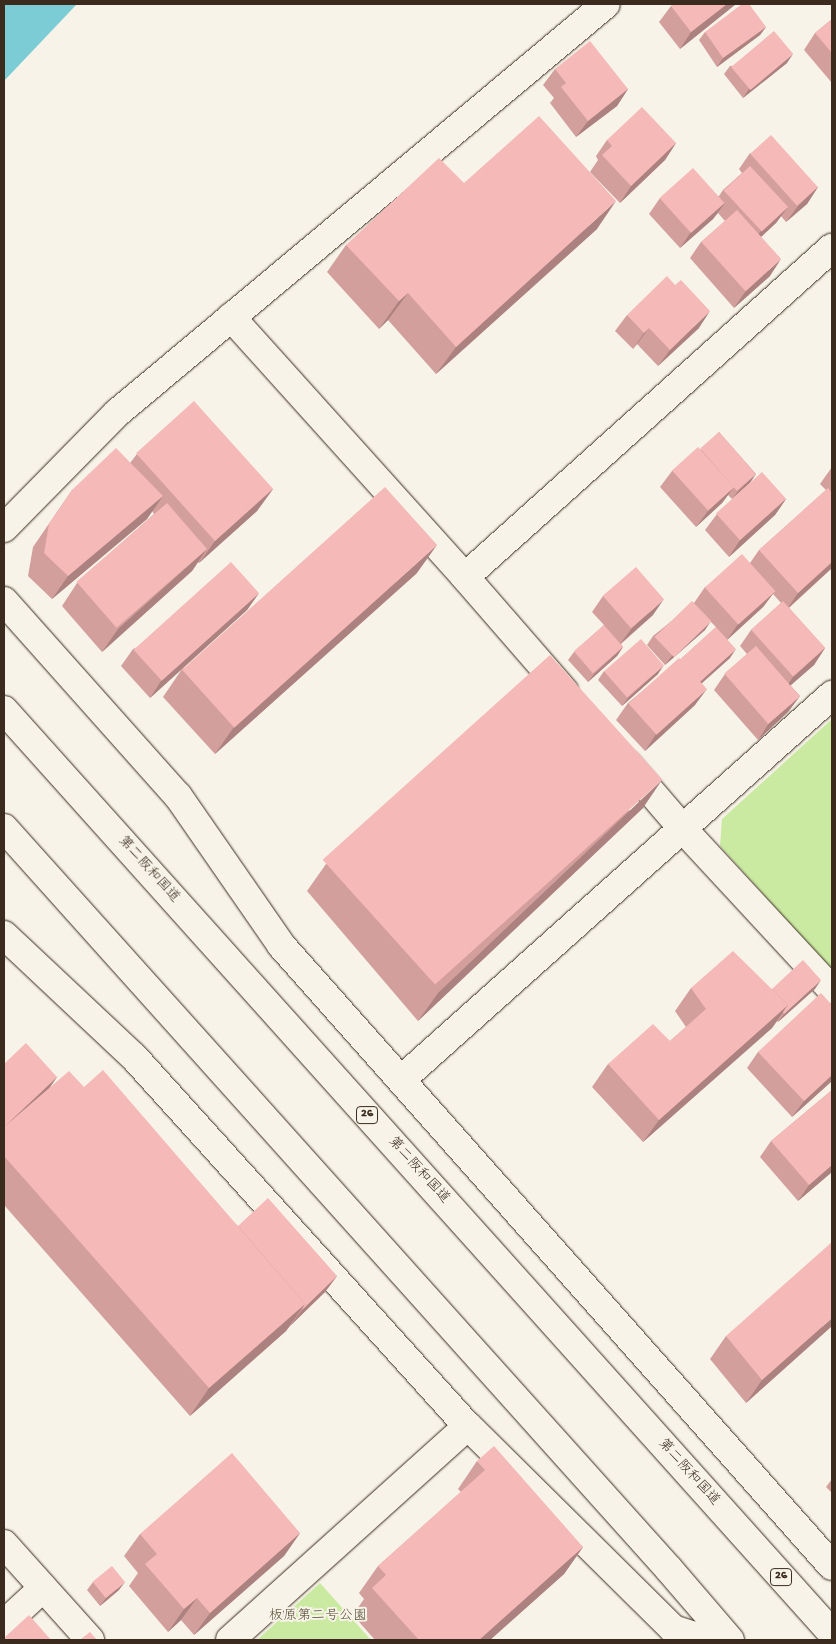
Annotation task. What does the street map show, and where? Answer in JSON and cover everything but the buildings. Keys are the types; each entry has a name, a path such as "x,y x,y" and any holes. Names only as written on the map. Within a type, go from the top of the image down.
{"main road":[{"path":"4,528 117,413 606,4"},
{"path":"465,577 832,248"},
{"path":"231,317 465,577 580,710"},
{"path":"4,601 178,796 281,945 402,1079 832,1566"},
{"path":"402,1079 832,695"},
{"name":"第二阪和国道","path":"4,710 832,1633"},
{"path":"613,747 683,829 832,990"},
{"path":"4,828 668,1568 730,1640"},
{"path":"4,935 134,1057 468,1426 673,1629 707,1640"},
{"path":"230,1640 468,1426"},
{"path":"4,1544 90,1640"},
{"path":"4,1624 43,1588"}],"green space":[{"path":"832,719 832,971 720,846 722,819"},
{"name":"板原第二号公園","path":"320,1583 371,1640 257,1640"}],"water":[{"path":"4,4 77,4 4,81"}]}
